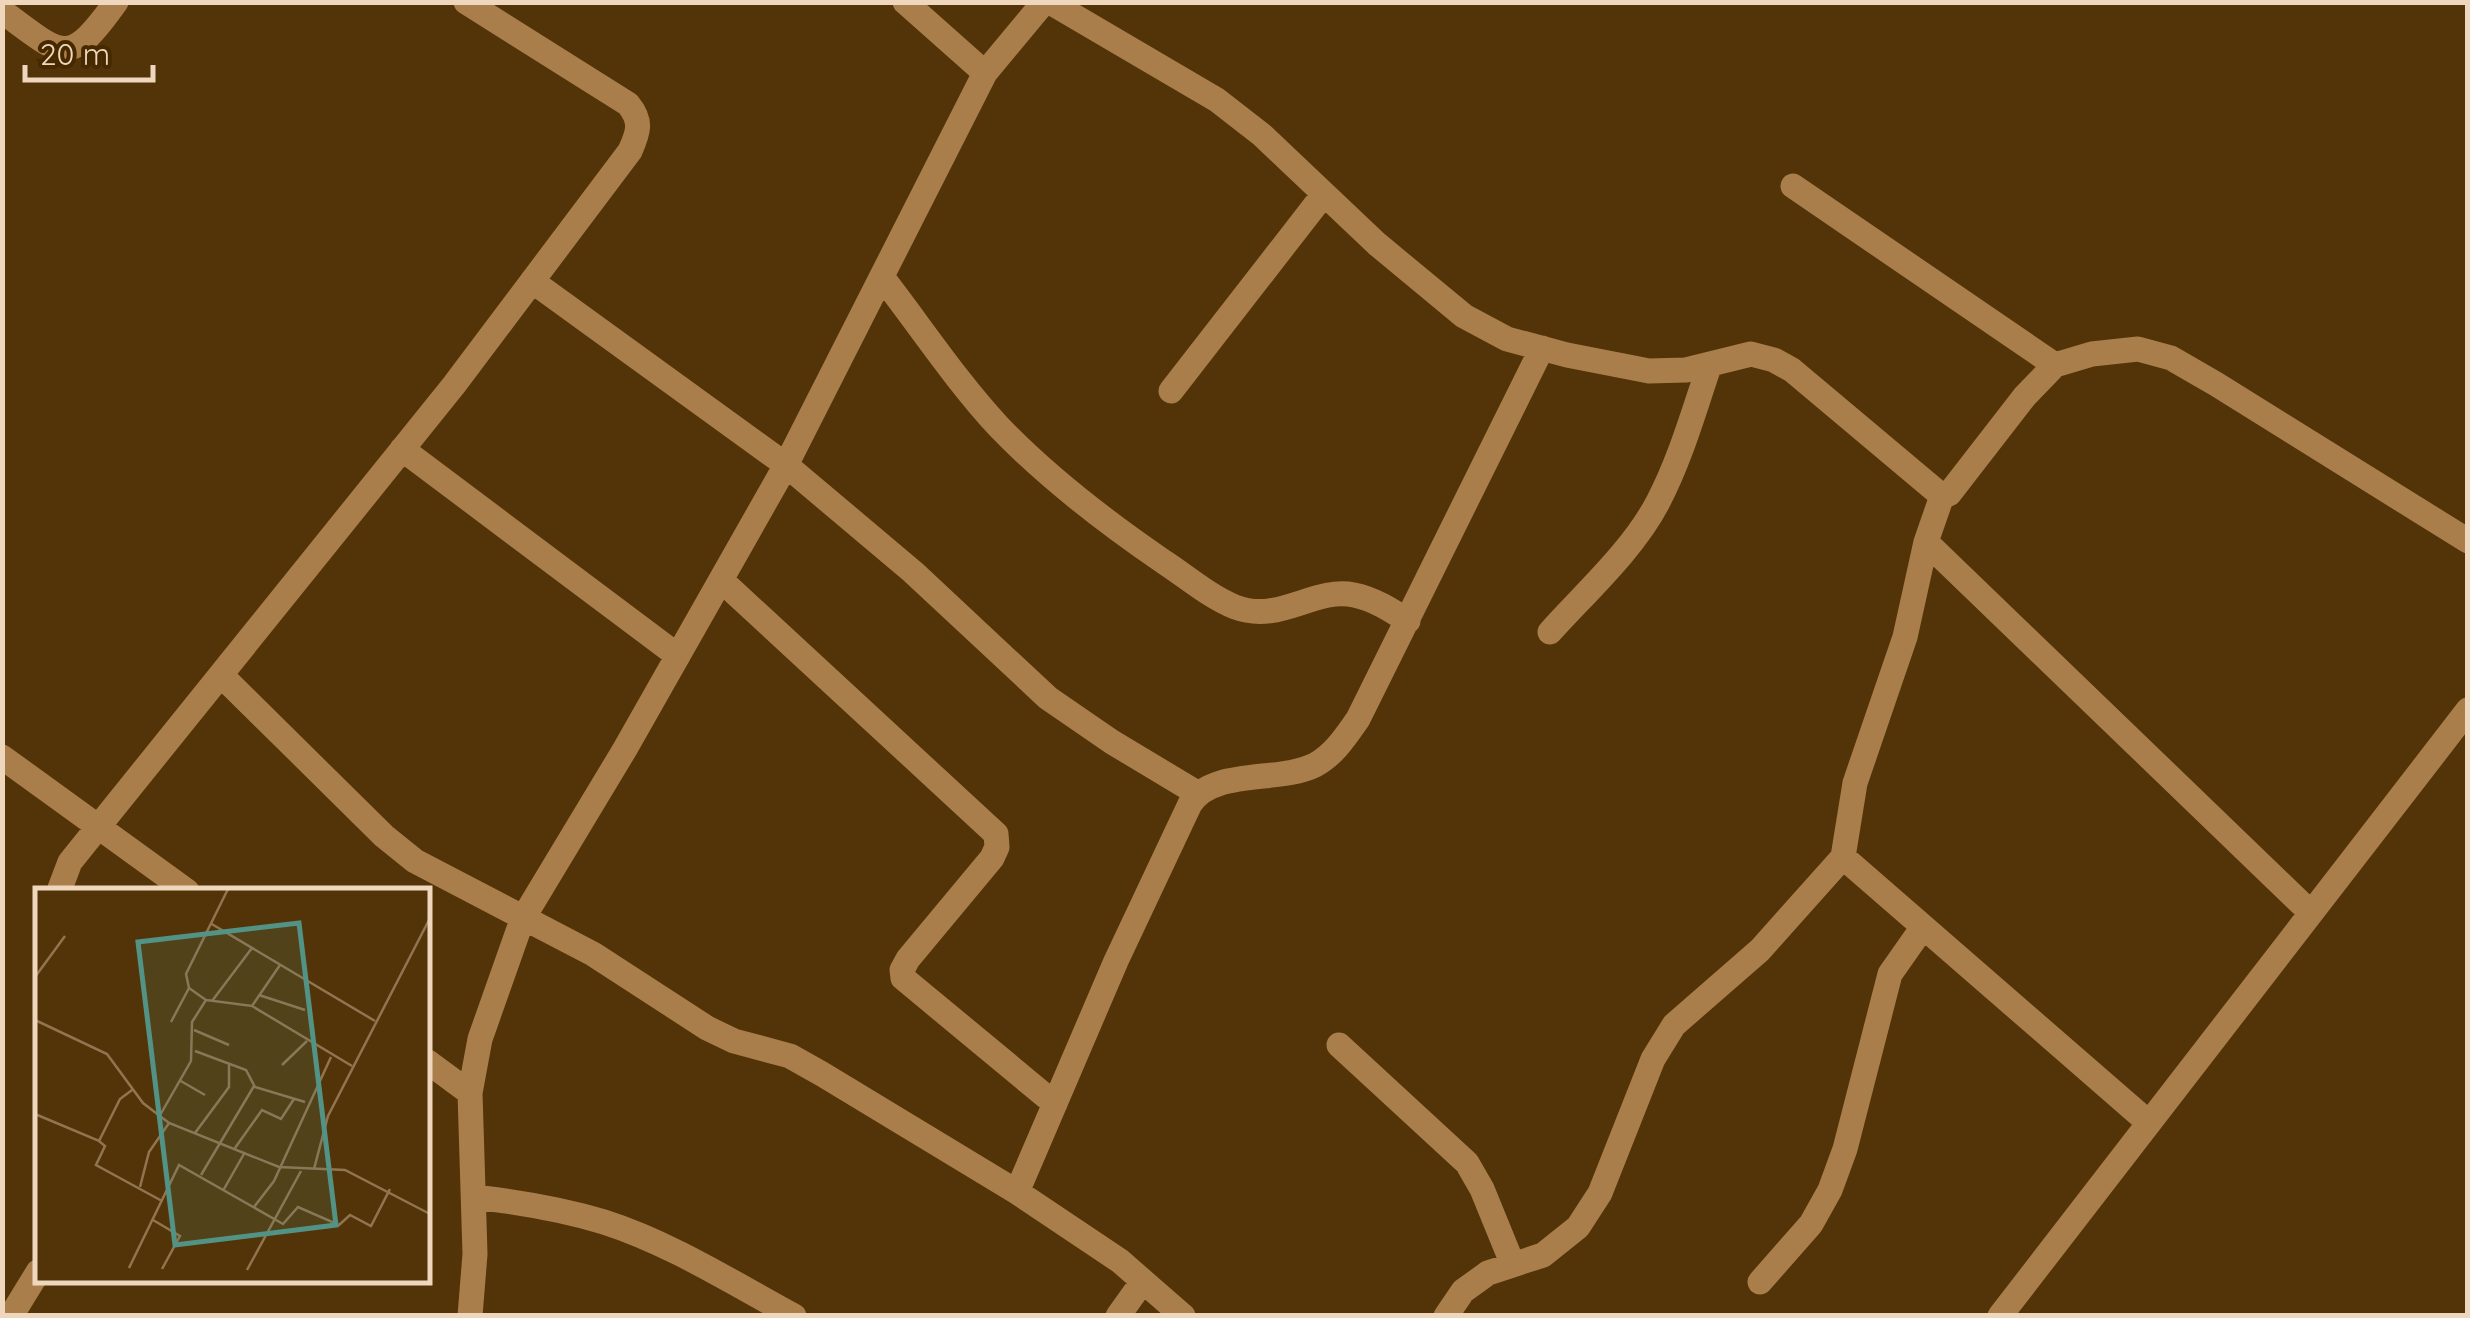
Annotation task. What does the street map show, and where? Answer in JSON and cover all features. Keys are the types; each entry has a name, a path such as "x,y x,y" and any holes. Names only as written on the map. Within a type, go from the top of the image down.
{"street":[{"path":"2,11 45,43 62,50 75,49 90,38 116,2"},
{"path":"60,888 70,862 402,449 630,151 639,132 638,117 628,104 466,2"},
{"path":"905,2 985,73"},
{"path":"470,1316 475,1254 470,1093 480,1040 522,920 786,465 985,73 1047,2 1216,100 1262,135 1377,244 1464,316 1507,339 1649,371 1686,370 1751,354 1774,360 1792,370 1942,496"},
{"path":"1793,186 2055,365"},
{"path":"1171,391 1324,194"},
{"path":"882,277 999,426 1128,537 1212,595 1236,607 1263,612 1291,608 1324,596 1350,594 1380,603 1408,621"},
{"path":"532,281 786,465 912,572 1048,698 1197,793"},
{"path":"1017,1192 1116,961 1197,793 1207,786 1314,765 1335,750 1358,719 1542,348"},
{"path":"1942,496 1950,494 2025,396 2055,365 2092,354 2138,348 2171,358 2468,541"},
{"path":"1550,632 1632,540 1657,505 1710,364"},
{"path":"402,449 678,656"},
{"path":"1446,1316 1463,1292 1488,1273 1543,1255 1578,1227 1600,1193 1653,1059 1674,1025 1760,950 1842,857 1855,783 1906,637 1926,542 1942,496"},
{"path":"1926,542 2310,912"},
{"path":"721,580 996,834 997,848 992,858 908,960 902,970 903,978 1055,1104"},
{"path":"221,675 384,836 415,861 593,954 707,1028 734,1041 790,1056 1017,1192 1120,1262 1183,1316"},
{"path":"2000,1316 2468,710"},
{"path":"2,756 184,888"},
{"path":"1842,857 2149,1123"},
{"path":"1760,1282 1811,1224 1830,1190 1845,1150 1890,974 1924,927"},
{"path":"1340,1045 1468,1162 1513,1266"},
{"path":"430,1063 470,1093"},
{"path":"474,1197 540,1205 608,1223 690,1260 794,1316"},
{"path":"11,1316 35,1277"},
{"path":"1118,1316 1143,1281"}]}
